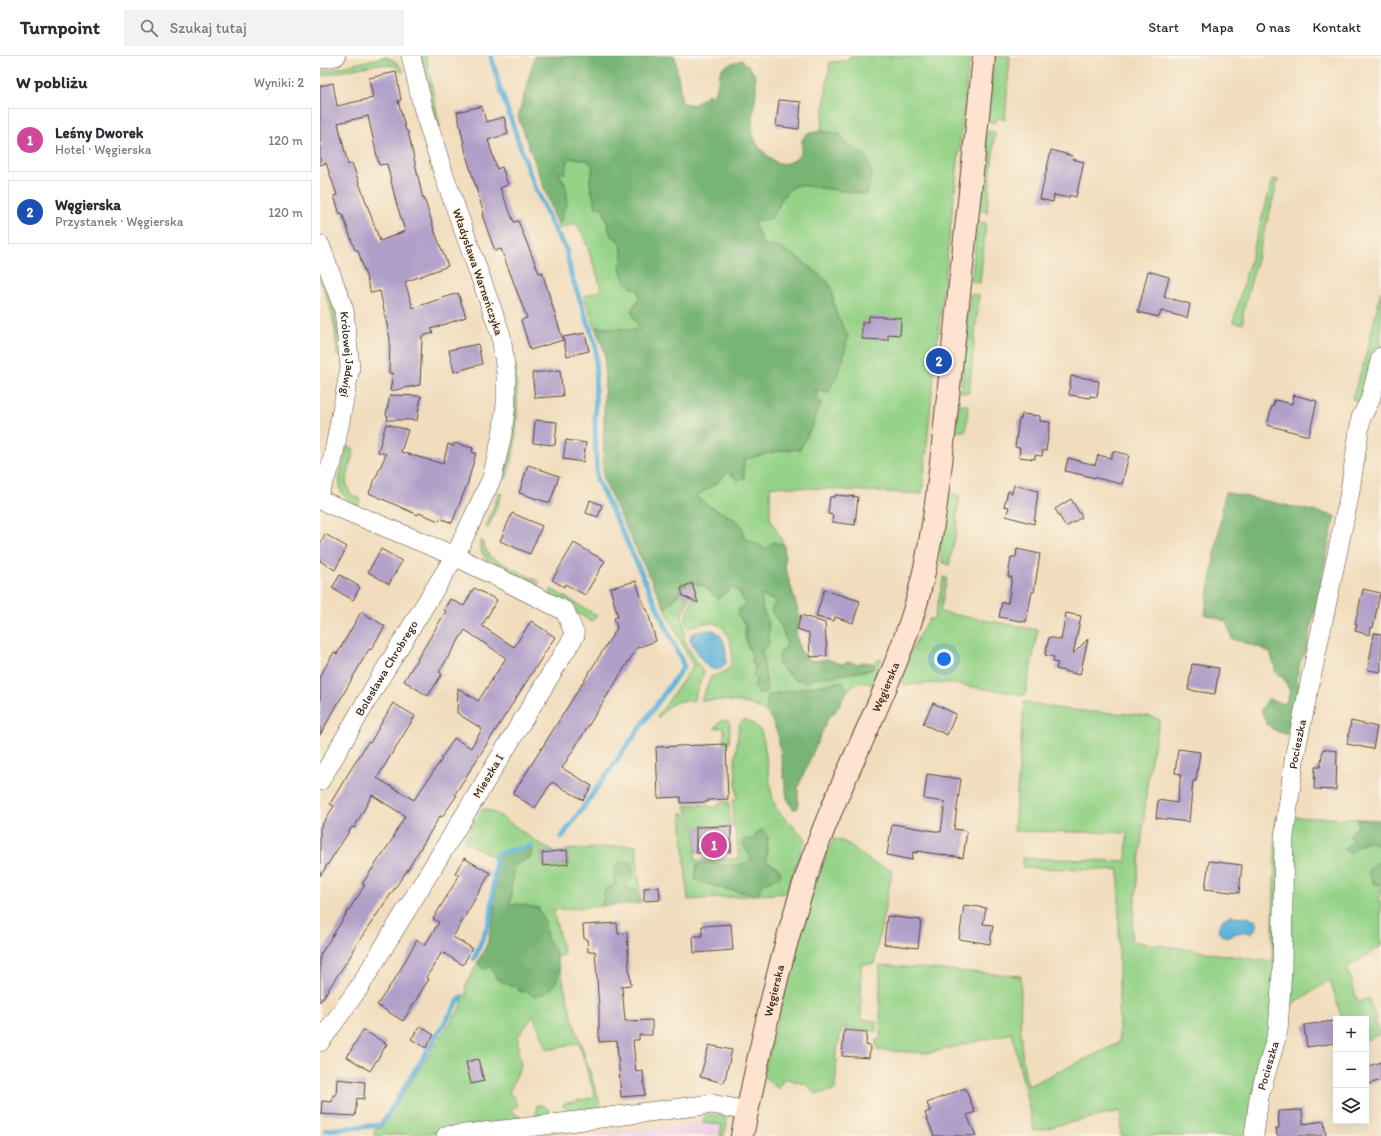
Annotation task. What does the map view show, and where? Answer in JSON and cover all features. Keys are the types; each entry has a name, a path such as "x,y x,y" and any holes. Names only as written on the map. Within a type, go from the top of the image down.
{"main road":[{"name":"Węgierska","path":"742,1136 782,957 801,895 825,827 896,661 921,583 936,506 984,56"}],"street":[{"path":"320,59 336,56"},
{"name":"Władysława Warneńczyka","path":"411,56 424,111 445,178 501,335 506,372 506,404 502,435 492,478 455,556"},
{"name":"Królowej Jadwigi","path":"320,245 344,310 350,368 332,464 320,489"},
{"name":"Pocieszka","path":"1254,1136 1259,1097 1278,1031 1282,971 1284,837 1295,754 1349,498 1361,418 1370,400 1381,357"},
{"path":"320,500 455,556"},
{"name":"Bolesława Chrobrego","path":"320,782 376,683 455,556"},
{"name":"Mieszka I","path":"320,1042 358,989 575,635 565,611 455,556"},
{"path":"446,1136 712,1104 748,1111"}],"shaded area":[{"path":"703,1123 722,1125 720,1136 578,1136"}],"green space":[{"path":"421,56 426,56 440,128 437,128"},
{"path":"535,56 675,56 682,103 694,105 708,94 712,97 718,84 719,75 722,68 742,60 752,70 755,77 756,94 752,122 755,139 760,148 772,159 776,162 782,163 795,160 801,152 802,140 806,134 821,131 840,134 846,144 854,147 867,157 872,175 867,194 799,185 793,186 780,200 778,208 770,219 759,220 754,223 763,244 774,245 801,260 827,281 831,287 836,314 848,336 843,360 829,392 816,390 816,395 821,403 812,426 800,449 778,451 745,459 744,479 738,480 728,472 717,483 696,496 704,503 739,522 743,529 744,538 765,549 774,542 784,545 785,566 800,618 796,629 797,637 800,650 808,659 814,661 827,659 841,664 850,662 858,664 862,662 873,663 875,667 871,670 818,678 805,682 795,680 779,665 780,654 787,645 782,628 771,610 776,601 760,596 762,600 762,608 768,621 769,643 767,648 762,649 767,691 759,694 753,685 756,683 753,675 755,664 752,663 752,656 746,638 746,626 737,614 741,607 746,603 739,592 732,587 718,599 703,585 689,584 682,586 677,596 665,609 603,479 605,353 595,327 640,330 631,311 638,301 639,294 638,290 631,286 623,278 620,266 623,261 621,245 615,237 611,236 603,208 596,207 590,182 593,169 592,165 587,161 569,158 565,173 558,173 565,186 567,197 566,207 564,208 561,222 557,223 518,117"},
{"path":"849,56 970,56 935,363 922,494 770,486 770,518 784,545 774,542 765,549 744,538 739,522 704,503 696,496 717,483 728,472 738,480 744,475 743,469 745,459 778,451 800,449 812,426 821,403 816,395 816,390 823,392 834,381 843,360 848,336 836,314 831,287 827,281 801,260 774,245 763,244 754,223 778,208 786,193 795,186 799,185 867,194 854,147 846,144 840,134 821,131 830,62 848,61"},
{"path":"994,56 1010,56 1005,120 997,118 996,122 991,122 987,120"},
{"path":"384,57 396,62 404,71 402,73 396,66 378,64 320,76 320,72"},
{"path":"987,132 995,132 987,212 978,210"},
{"path":"569,158 584,159 591,163 593,168 590,179 594,200 603,208 611,236 615,237 621,245 630,287 638,290 639,299 634,305 635,319 641,331 595,327 584,296 602,290 584,237 576,223 559,229 557,223 561,222 563,214 565,183 558,173"},
{"path":"1273,179 1278,180 1243,312 1243,324 1233,322"},
{"path":"978,222 986,223 980,283 971,281"},
{"path":"320,264 333,300 341,353 339,356 337,356 335,330 330,306 320,281"},
{"path":"1381,291 1381,347 1362,402 1352,399 1366,355"},
{"path":"970,294 979,295 969,393 960,392"},
{"path":"512,364 516,366 517,423 514,451 506,479 503,478 510,452 514,403"},
{"path":"959,404 968,405 966,431 955,430"},
{"path":"347,446 354,449 346,482 350,494 361,499 358,506 345,497 340,488 341,473"},
{"path":"1225,492 1335,516 1306,651 1300,662 1297,680 1301,690 1290,732 1286,734 1272,729 1267,724 1261,710 1268,699 1285,704 1290,692 1285,680 1276,673 1271,654 1262,648 1232,639 1227,622 1205,614"},
{"path":"499,493 502,494 488,528 486,527"},
{"path":"947,493 957,494 957,496 960,496 956,521 958,522 949,565 942,562 939,542"},
{"path":"480,541 490,557 540,582 535,588 493,565 483,554"},
{"path":"944,577 947,578 940,612 1038,630 1025,695 947,683 905,685 901,682 907,658 929,619 934,619"},
{"path":"691,583 703,585 718,599 732,587 739,592 746,603 741,607 742,621 745,624 745,635 748,647 751,651 755,664 756,683 767,691 762,649 769,643 768,621 762,608 762,600 759,596 776,601 771,610 782,628 787,645 780,654 779,665 795,680 806,682 818,678 871,670 875,667 873,663 882,658 872,685 859,683 848,690 843,681 768,695 766,712 743,703 701,700 711,677 728,669 731,664 732,652 729,638 722,627 717,624 703,623 689,628 687,626 686,616 696,593 694,587 689,584 684,586 681,591 683,597 689,599 682,614 685,633 683,637 696,662 704,672 693,701 677,702 666,709 658,718 657,717 693,666 665,609 677,596 682,586"},
{"path":"551,589 598,616 591,621 550,597"},
{"path":"843,681 848,690 834,713 828,718 798,787 798,808 793,809 787,798 778,735 771,718 766,712 768,695"},
{"path":"1024,702 1060,709 1146,716 1160,720 1149,769 1131,941 1272,962 1276,816 1280,816 1276,1016 1247,1136 1121,1136 1120,1111 1034,1131 1012,1033 928,1053 877,1050 876,1040 880,1040 880,965 1021,976 1021,1045 1028,1086 1119,1043 1119,870 1023,868 1023,858 1126,861 1127,833 1014,831"},
{"path":"722,720 728,721 730,725 729,744 724,744 724,728 714,728"},
{"path":"746,720 754,724 761,731 772,796 776,808 783,817 806,838 786,893 688,900 681,813 684,813 696,831 695,860 739,859 735,828 733,828 733,800 737,799 735,760 739,725 742,721"},
{"path":"720,802 729,802 730,826 696,827 688,814 685,805 708,805 709,807 717,807"},
{"path":"486,809 504,818 537,842 555,851 541,853 543,867 569,864 567,850 636,845 641,903 637,904 639,902 627,889 627,883 633,868 631,862 620,862 615,885 605,890 602,906 553,910 564,954 557,957 554,948 547,940 545,923 510,906 513,868 516,864 531,857 506,851 498,859 463,841 482,810"},
{"path":"1289,817 1358,819 1358,827 1352,831 1354,850 1369,840 1376,845 1381,837 1381,862 1373,883 1381,885 1381,895 1378,899 1381,903 1381,946 1347,968 1358,1002 1369,998 1380,1034 1369,1039 1369,1016 1341,1016 1330,980 1284,1010"},
{"path":"1358,819 1381,820 1381,837 1376,845 1368,840 1349,854 1345,850 1346,846 1352,841 1349,835 1358,827"},
{"path":"763,830 768,837 766,861 777,867 781,873 779,878 764,884 759,893 746,893 727,889 695,879 697,865 702,863 737,865 751,859 742,844 743,841 747,839 752,840 759,831"},
{"path":"833,839 847,844 869,860 892,871 874,964 861,964 861,1019 876,1021 876,1031 842,1028 835,1059 837,1060 835,1090 816,1094 806,1084 784,1078 779,1089 768,1081 763,1074 809,900"},
{"path":"531,848 532,854 513,868 510,906 517,904 539,908 545,923 547,940 554,948 560,970 555,985 544,993 535,997 529,993 528,990 524,992 518,990 518,987 515,985 512,987 496,978 491,967 484,969 479,965 479,960 487,944 495,911 494,905 498,859 506,851"},
{"path":"620,862 631,862 633,868 632,879 627,883 627,889 636,889 639,902 637,904 602,906 605,890 615,885 613,870"},
{"path":"1381,862 1381,885 1373,883 1368,872 1373,864"},
{"path":"479,960 479,965 484,969 491,967 496,978 512,987 515,985 518,987 518,990 523,992 560,970 572,1017 603,1112 575,1115 563,1106 563,1104 595,1097 579,1043 548,1050 533,1016 518,1037 518,1051 521,1065 509,1093 514,1097 517,1106 512,1108 511,1111 523,1118 536,1117 537,1105 542,1105 550,1110 549,1115 542,1120 505,1125 420,1134 374,1136 375,1129 381,1128 462,1005 463,995 466,996 466,985"},
{"path":"705,1114 721,1115 726,1118 727,1124 724,1136 720,1136 722,1125 703,1123"}],"water":[{"path":"713,630 723,639 726,653 726,663 720,669 715,670 708,667 703,662 690,640 691,634"},
{"path":"1229,916 1248,917 1256,921 1258,925 1252,934 1243,932 1225,936 1219,933 1218,929 1223,919"}],"building":[{"path":"396,72 401,100 398,101 406,131 408,131 423,199 424,198 448,266 405,282 413,308 458,293 466,317 431,329 433,333 422,336 420,385 390,391 393,373 389,373 390,339 380,291 371,293 358,250 355,250 342,213 340,214 334,196 337,195 326,163 320,165 320,86 333,83 337,106 373,98 369,78","holes":["368,116 379,165 387,164 405,231 380,241 352,163 348,165 338,123"]},
{"path":"779,100 801,102 799,129 776,126"},
{"path":"482,106 486,122 504,117 508,134 488,140 497,169 502,167 508,185 500,188 514,222 518,221 539,273 542,272 563,340 530,350 521,320 527,318 501,249 495,251 482,215 484,214 467,158 457,112"},
{"path":"1051,150 1073,156 1072,159 1084,162 1076,197 1069,195 1069,198 1054,195 1053,202 1040,199"},
{"path":"1148,271 1169,277 1164,297 1190,304 1187,318 1161,311 1159,317 1138,312"},
{"path":"869,316 901,318 900,335 888,334 888,340 862,339 862,322 868,322"},
{"path":"585,333 589,351 567,356 563,337"},
{"path":"478,344 482,364 454,372 449,350"},
{"path":"560,370 563,396 535,398 532,373"},
{"path":"1071,376 1099,381 1097,397 1090,396 1090,398 1069,395"},
{"path":"390,395 421,396 417,420 387,420 388,416 386,415"},
{"path":"1294,395 1317,401 1309,436 1267,425 1275,400 1292,404"},
{"path":"1022,414 1040,416 1040,421 1050,422 1046,451 1043,450 1042,456 1035,455 1035,459 1019,457 1020,448 1015,447 1019,419 1021,419"},
{"path":"535,420 557,422 555,445 533,443"},
{"path":"386,424 408,430 401,452 443,464 448,444 454,446 454,443 473,448 472,452 476,453 468,482 452,523 440,518 439,521 419,513 418,515 369,493 386,454 378,452"},
{"path":"566,440 586,443 583,462 563,459"},
{"path":"1113,451 1129,455 1122,484 1065,471 1068,458 1095,465 1098,455 1111,458"},
{"path":"528,465 559,476 550,503 519,493"},
{"path":"1014,485 1038,491 1034,524 1006,516 1009,507 1004,506 1008,491 1012,493"},
{"path":"835,495 858,497 855,525 832,522 833,515 828,514 830,497 835,497"},
{"path":"1071,499 1082,517 1066,527 1055,509"},
{"path":"590,500 602,505 598,517 586,513"},
{"path":"512,513 542,526 530,554 500,541"},
{"path":"325,534 347,547 335,570 320,561 320,544"},
{"path":"574,543 605,561 585,595 565,584 564,587 552,580"},
{"path":"381,549 402,561 389,584 368,572"},
{"path":"1017,549 1040,554 1034,592 1032,592 1026,622 999,617 1002,602 1008,603 1012,577 1008,577 1011,557 1016,557"},
{"path":"340,575 360,587 353,600 332,588"},
{"path":"636,581 645,609 647,609 656,641 637,648 562,768 592,786 583,800 552,782 535,808 513,794 617,628 614,618 618,617 610,588"},
{"path":"692,583 698,603 683,596 681,588"},
{"path":"474,588 497,600 482,626 514,647 531,621 555,637 455,794 457,795 442,817 440,816 408,869 352,951 353,952 320,1002 320,955 365,885 362,884 394,837 393,836 405,816 372,795 354,828 352,827 320,876 320,828 334,806 330,804 368,742 370,743 393,703 415,716 377,778 414,800 442,759 454,738 471,748 482,729 457,713 458,688 478,701 506,658 465,630 439,672 442,674 428,696 404,681 446,611 444,610 450,599 464,606"},
{"path":"1363,589 1380,593 1373,628 1371,627 1370,635 1355,631 1357,624 1355,624"},
{"path":"824,590 860,601 853,623 835,617 834,621 816,617"},
{"path":"361,612 385,626 371,650 369,649 320,735 320,676 334,652 337,654"},
{"path":"1066,613 1081,616 1073,654 1088,639 1080,675 1056,669 1058,663 1053,662 1054,657 1045,655 1049,637 1061,640"},
{"path":"801,615 825,623 827,656 810,657 809,633 797,629"},
{"path":"1374,633 1381,634 1381,672 1368,670"},
{"path":"1192,664 1219,668 1215,694 1188,690"},
{"path":"933,703 956,714 947,735 923,724"},
{"path":"1351,721 1377,727 1373,749 1347,744"},
{"path":"726,744 728,799 708,800 708,802 681,803 681,797 658,798 656,747"},
{"path":"1178,749 1200,752 1196,781 1193,781 1189,822 1156,818 1158,800 1177,803 1181,774 1175,773"},
{"path":"1323,749 1337,751 1336,790 1314,789 1315,767 1320,767"},
{"path":"927,774 961,779 954,829 967,831 963,858 917,851 917,853 913,852 912,860 887,855 892,824 941,832 945,802 924,799"},
{"path":"731,826 731,852 696,853 696,827"},
{"path":"567,850 568,864 543,866 542,853"},
{"path":"464,858 490,873 453,937 472,948 463,965 442,952 426,978 429,979 403,1021 377,1005 396,977 417,940 425,945 439,922 433,919 459,876 455,873"},
{"path":"1209,861 1242,865 1239,893 1205,889"},
{"path":"659,887 660,900 644,901 644,888"},
{"path":"964,905 986,908 983,924 993,925 990,944 959,939"},
{"path":"887,916 921,920 918,948 884,944"},
{"path":"617,923 618,934 627,933 631,985 622,986 625,1021 652,1020 652,1035 639,1035 639,1040 633,1040 636,1072 643,1071 645,1095 621,1097 617,1041 599,1042 599,1008 595,951 588,952 587,939 584,939 583,925"},
{"path":"731,924 733,950 694,953 693,936 702,936 702,926"},
{"path":"1333,1021 1333,1043 1307,1047 1304,1025"},
{"path":"420,1026 434,1035 426,1048 411,1039"},
{"path":"363,1030 387,1044 370,1071 347,1057"},
{"path":"844,1030 867,1032 866,1045 870,1046 869,1058 842,1056"},
{"path":"709,1045 732,1050 724,1083 700,1077"},
{"path":"478,1059 484,1081 471,1084 466,1062"},
{"path":"1381,1062 1381,1080 1369,1084 1369,1066"},
{"path":"337,1079 365,1082 364,1099 357,1098 355,1116 321,1114 322,1101 332,1102 333,1095 336,1095"},
{"path":"965,1088 975,1112 967,1115 976,1136 934,1136 925,1113 930,1111 927,1103"},
{"path":"1302,1110 1303,1124 1324,1121 1326,1136 1277,1136 1276,1128 1279,1128 1278,1111"}],"waterway":[{"path":"491,56 499,85 530,175 552,225 566,249 571,274 596,346 595,423 597,480 684,666 562,837"},
{"path":"474,959 491,916 496,855 532,846"},
{"path":"326,1130 381,1125 461,997"}],"place":[{"name":"Węgierska","path":"939,361"},
{"name":"Leśny Dworek","path":"714,845"}]}
